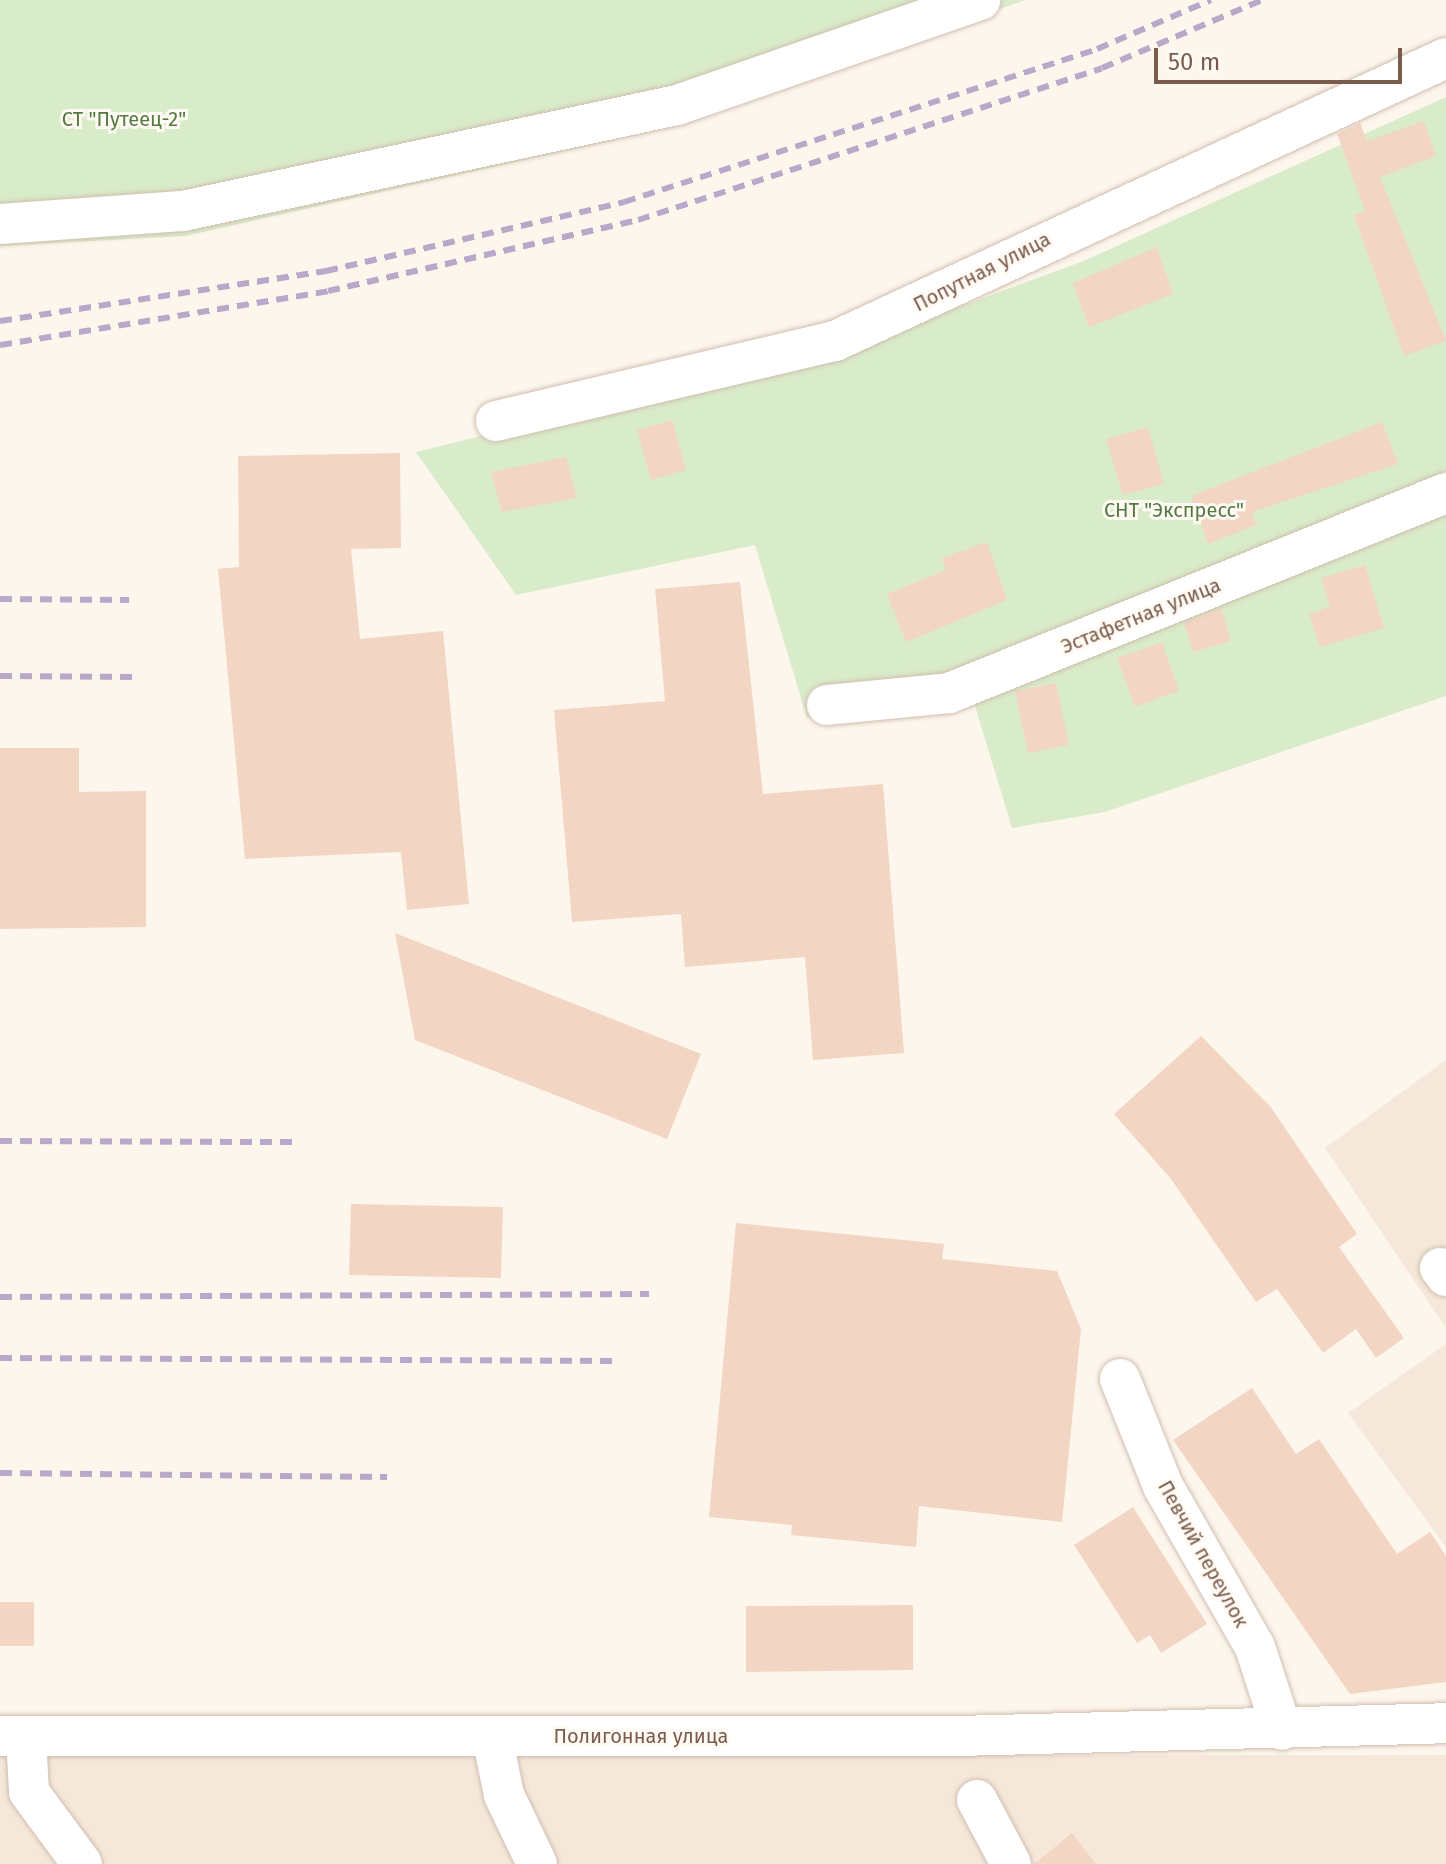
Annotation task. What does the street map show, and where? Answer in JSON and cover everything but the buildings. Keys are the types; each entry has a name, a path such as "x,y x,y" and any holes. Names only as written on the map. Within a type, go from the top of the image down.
{"street":[{"path":"0,224 183,211 677,105 980,0"},
{"name":"Попутная улица","path":"496,421 835,341 1446,58"},
{"name":"Эстафетная улица","path":"827,705 949,693 1446,493"},
{"name":"Певчий переулок","path":"1120,1379 1163,1486 1255,1647 1282,1730"},
{"name":"Полигонная улица","path":"13,1736 1282,1730 1446,1723"},
{"path":"13,1736 29,1792 82,1864"},
{"path":"492,1736 504,1795 537,1864"},
{"path":"977,1800 1011,1864"}],"shaded area":[{"path":"1446,1060 1446,1328 1325,1148"},
{"path":"1446,1344 1446,1547 1348,1413"},
{"path":"1446,1755 1446,1864 0,1864 0,1756"}],"green space":[{"name":"СТ \"Путеец-2\"","path":"0,0 1025,0 686,124 185,236 0,246"},
{"name":"СНТ \"Экспресс\"","path":"1446,97 1446,696 1105,812 1012,828 972,696 807,718 755,545 516,595 416,452 876,338 1086,260"}],"railway":[{"path":"0,321 326,271 624,202 1097,49 1211,0"},
{"path":"0,345 328,291 638,220 1102,68 1262,0"},
{"path":"0,599 129,600"},
{"path":"0,676 139,677"},
{"path":"0,1141 293,1142"},
{"path":"0,1297 649,1294"},
{"path":"0,1358 617,1361"},
{"path":"0,1473 387,1477"}]}
